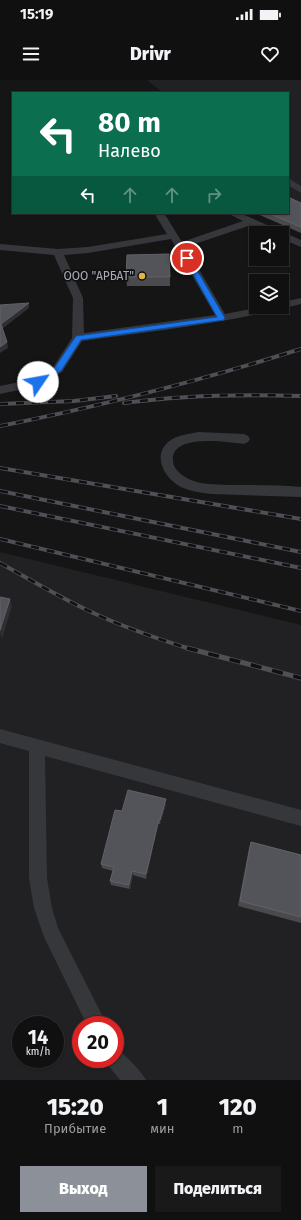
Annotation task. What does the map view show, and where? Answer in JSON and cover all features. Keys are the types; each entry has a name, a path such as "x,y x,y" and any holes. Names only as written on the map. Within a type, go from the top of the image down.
{"lane":[{"path":"289,182 301,190"},
{"path":"160,214 222,318"},
{"path":"234,214 260,226"},
{"path":"180,246 251,222"},
{"path":"0,247 58,252 88,250 174,236"},
{"path":"289,238 301,244"},
{"path":"0,390 38,382 58,369 78,338 78,298 58,252"},
{"path":"289,304 301,301"},
{"path":"78,338 222,318 249,313"},
{"path":"244,439 201,437 184,439 178,442 168,453 166,459 169,469 185,483 204,488 301,492"},
{"path":"0,736 301,818"},
{"path":"37,746 38,878 43,908 50,931 92,1016"},
{"path":"123,1068 136,1080"}],"shaded area":[{"path":"147,80 301,80 301,207 289,201 289,92 162,92"},
{"path":"0,552 301,625 301,1080 0,1080"}],"building":[{"path":"289,197 301,203 301,227 270,214 289,214"},
{"path":"169,254 170,277 126,277 127,255"},
{"path":"29,303 1,324 7,342 0,347 0,305"},
{"path":"0,597 10,599 0,630"},
{"path":"128,790 166,799 160,820 159,819 146,874 132,871 129,885 110,881 114,867 101,864 115,810 122,811"},
{"path":"251,842 301,855 301,917 240,901"}],"railway":[{"path":"0,426 152,392 301,349"},
{"path":"0,404 74,401 116,396"},
{"path":"124,403 168,398 212,396 301,396"},
{"path":"0,468 301,519"},
{"path":"0,491 301,552"},
{"path":"0,506 301,568"},
{"path":"0,539 301,611"},
{"path":"0,563 99,616 164,641 190,649"},
{"path":"187,648 301,678"}],"place":[{"name":"ООО \"АРБАТ\"","path":"142,276"}],"route":[{"path":"38,382 58,369 78,338 222,318 187,258"}]}
